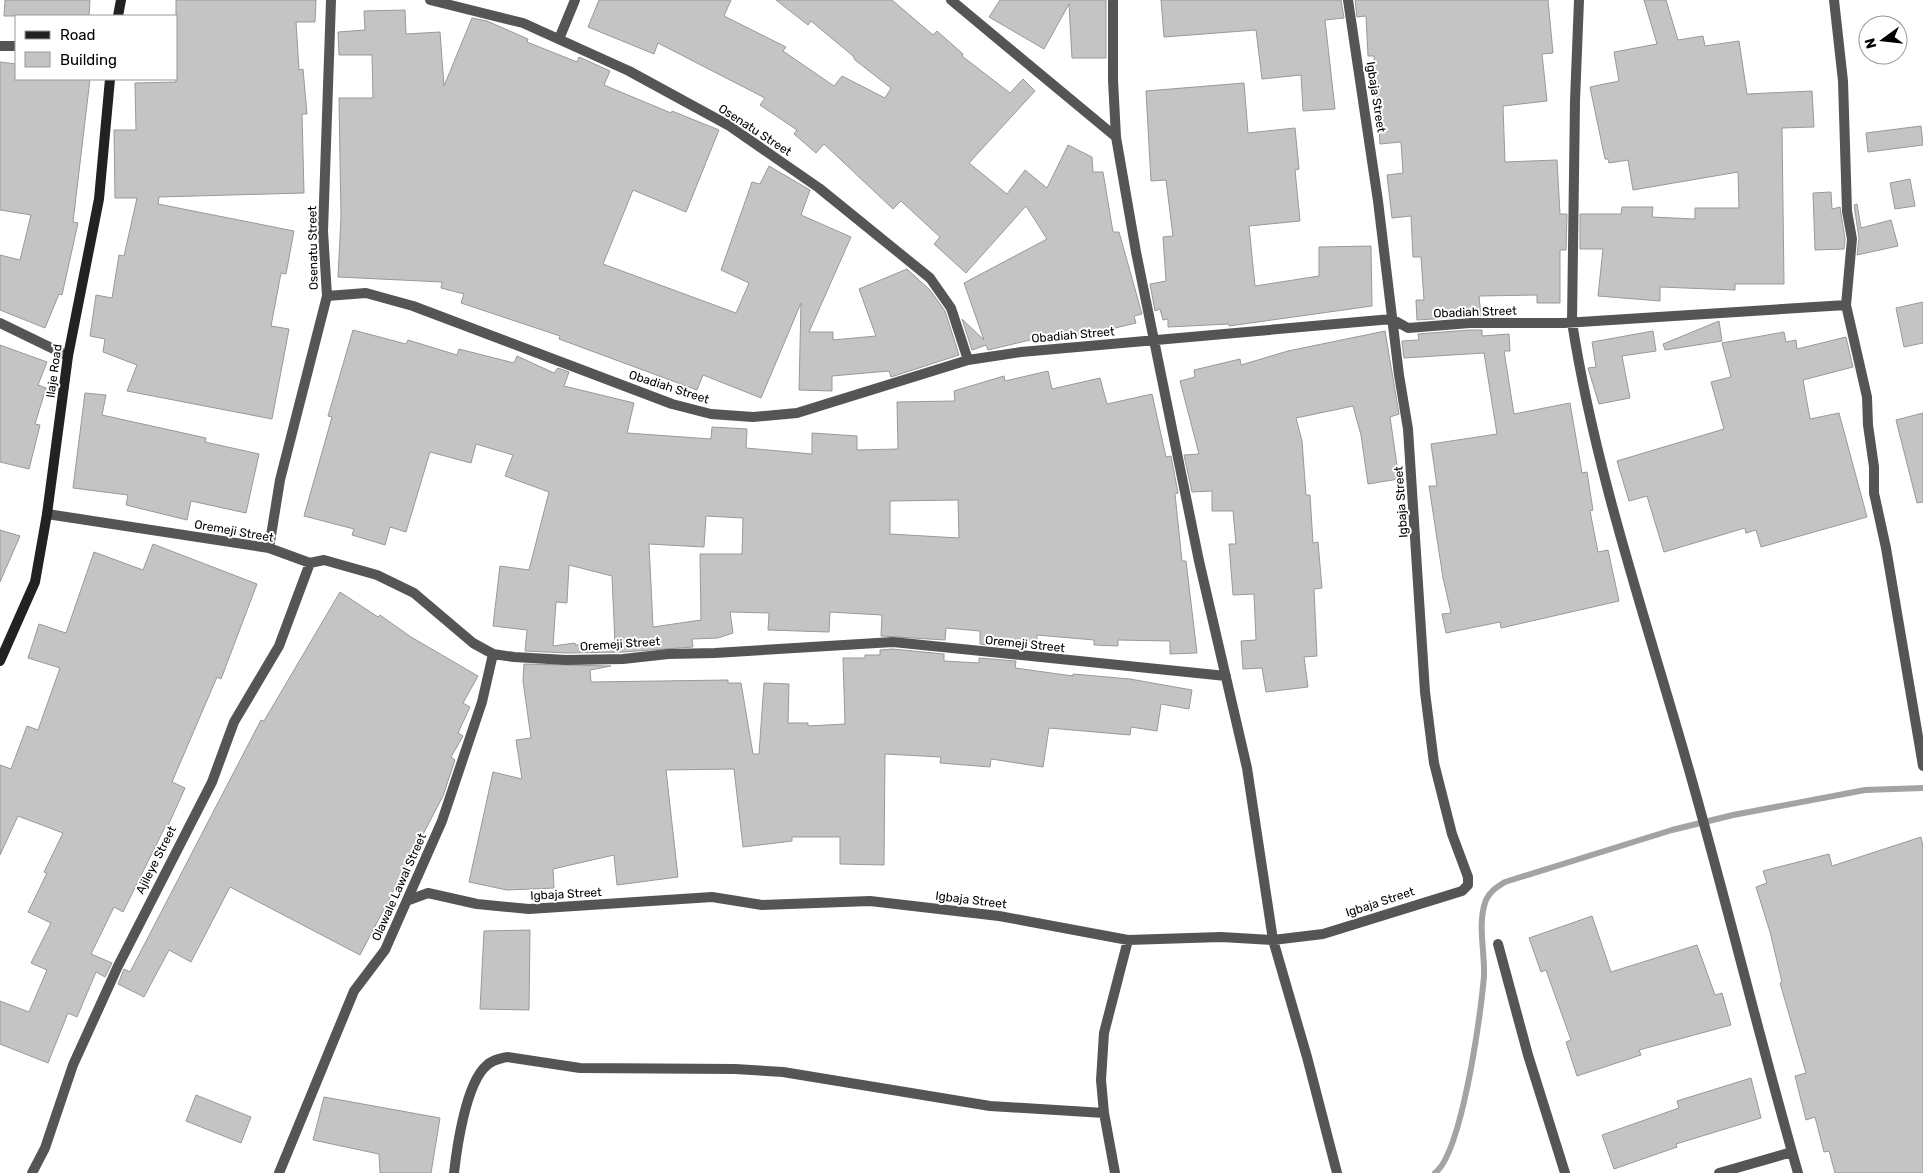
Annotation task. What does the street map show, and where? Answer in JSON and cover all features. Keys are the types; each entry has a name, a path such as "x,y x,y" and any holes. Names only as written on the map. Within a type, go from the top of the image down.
{"street":[{"path":"118,15 120,0"},
{"name":"Osenatu Street","path":"269,548 280,480 327,296 323,231 331,0"},
{"name":"Osenatu Street","path":"430,0 523,23 629,72 728,125 819,188 930,278 951,308 968,360"},
{"path":"559,39 575,0"},
{"path":"951,0 1116,137"},
{"path":"1113,0 1113,80 1116,137 1153,341 1247,768 1273,940 1307,1058 1337,1173"},
{"name":"Igbaja Street","path":"409,900 428,893 477,904 529,909 712,897 762,905 870,901 998,916 1128,940 1222,937 1273,940 1323,934 1462,891 1468,885 1468,877 1452,834 1434,764 1425,692 1408,429 1392,319 1377,192 1348,0"},
{"path":"1579,0 1575,101 1572,322 1592,420 1617,520 1699,804 1798,1173"},
{"path":"1834,0 1843,81 1847,211 1852,239 1846,306 1867,397 1868,425 1874,467 1874,493 1886,548 1923,766"},
{"path":"0,46 15,46"},
{"name":"Ilaje Road","path":"0,661 35,582 47,514 68,356 99,198 110,80"},
{"name":"Obadiah Street","path":"327,296 366,293 413,306 672,404 711,414 753,417 797,413 968,360 1021,352 1392,319 1408,328 1470,323 1572,322 1846,306"},
{"path":"0,323 68,356"},
{"name":"Oremeji Street","path":"47,514 269,548 310,563 324,560 377,575 414,593 473,644 493,654 566,660 623,659 668,654 715,653 893,642 1226,676"},
{"name":"Ajileye Street","path":"32,1173 45,1148 73,1065 118,966 212,782 234,722 279,646 310,563"},
{"name":"Olawale Lawal Street","path":"279,1173 354,991 385,950 409,900 442,821 482,702 493,654"},
{"path":"1115,1173 1104,1113 1101,1080 1104,1032 1128,940"},
{"path":"1498,944 1528,1055 1565,1173"},
{"path":"454,1173 457,1144 477,1077 486,1066 496,1059 507,1057 580,1068 735,1069 783,1072 990,1106 1104,1113"},
{"path":"1719,1173 1792,1152"}],"building":[{"path":"5,0 90,0 89,15 4,16"},
{"path":"176,0 316,0 315,22 296,22 299,70 303,69 307,114 302,114 304,193 159,197 158,204 294,231 286,274 281,273 271,326 289,329 272,419 127,391 137,365 103,352 105,339 90,336 96,295 112,298 119,255 124,256 137,198 115,198 114,130 136,130 135,83 176,82 178,80 178,15 176,15"},
{"path":"599,0 731,0 724,16 786,47 783,51 834,86 842,76 885,98 891,88 855,60 853,56 811,21 808,25 776,0 892,0 933,35 937,31 963,54 962,56 1010,93 1023,79 1035,91 969,163 1007,194 1025,170 1047,188 1068,145 1092,157 1093,172 1103,172 1113,232 1119,232 1142,314 1134,316 1136,323 1082,336 1047,336 988,350 986,345 972,350 962,319 984,340 964,283 1047,239 1026,206 966,273 934,244 940,237 901,201 893,209 824,144 816,153 794,134 797,130 760,105 765,98 658,43 654,54 588,27"},
{"path":"1000,0 1106,0 1106,58 1072,58 1069,4 1044,49 989,17"},
{"path":"1161,0 1341,0 1344,18 1325,20 1335,109 1303,111 1301,75 1262,79 1256,30 1164,37"},
{"path":"1355,0 1548,0 1553,53 1542,54 1547,101 1503,106 1505,162 1557,160 1560,214 1567,214 1566,250 1560,250 1560,303 1537,303 1537,295 1479,296 1481,316 1417,320 1416,300 1424,300 1421,257 1413,257 1411,216 1392,218 1387,175 1403,173 1401,142 1380,144 1374,56 1368,56 1366,16 1357,17"},
{"path":"1644,0 1666,0 1678,40 1703,36 1705,46 1739,41 1747,94 1812,91 1814,127 1782,128 1784,284 1735,284 1735,290 1660,287 1660,301 1598,296 1603,249 1580,249 1580,214 1621,214 1622,207 1653,207 1652,217 1695,219 1695,208 1739,208 1738,172 1633,190 1628,160 1609,163 1608,159 1605,159 1590,87 1619,81 1614,52 1657,44"},
{"path":"405,10 406,34 440,32 444,86 472,18 487,21 528,39 527,42 577,62 579,57 610,71 604,85 671,113 672,111 719,130 686,212 633,190 603,264 736,313 749,283 721,270 752,182 760,184 769,166 810,190 801,215 851,237 809,332 833,332 833,340 876,336 859,289 907,269 930,290 945,311 959,355 891,377 889,371 832,376 832,391 799,390 801,303 761,398 703,375 697,390 559,339 560,336 461,303 464,294 441,288 442,282 338,277 341,217 339,98 373,98 372,55 339,55 338,32 365,30 364,11"},
{"path":"0,62 15,64 15,80 90,80 73,222 78,223 62,295 59,294 45,328 0,310 0,255 20,260 31,215 0,210"},
{"path":"1244,83 1248,133 1295,128 1299,169 1295,170 1300,221 1249,226 1255,286 1319,276 1319,247 1371,246 1372,306 1229,326 1229,324 1168,327 1168,319 1163,320 1160,309 1155,311 1150,284 1166,281 1163,237 1173,236 1166,180 1151,181 1146,91"},
{"path":"1921,126 1923,145 1868,152 1866,133"},
{"path":"1910,179 1915,206 1895,209 1890,183"},
{"path":"1831,192 1832,209 1840,207 1845,239 1844,249 1815,250 1813,193"},
{"path":"1857,204 1861,228 1891,220 1898,246 1857,255 1859,238 1854,205"},
{"path":"1923,302 1923,343 1904,347 1896,308"},
{"path":"1719,321 1722,341 1665,350 1663,344"},
{"path":"353,330 406,344 408,340 457,355 459,349 514,363 517,356 554,373 558,368 569,372 564,386 634,403 627,433 711,439 712,427 747,429 746,448 812,454 812,433 857,436 857,450 898,449 897,402 955,401 954,391 1004,376 1005,381 1048,371 1052,389 1100,378 1107,404 1152,394 1166,457 1171,456 1178,493 1175,494 1182,561 1186,561 1197,653 1170,654 1170,641 1118,640 1118,646 1094,645 1094,640 1037,635 1037,642 1017,640 1017,648 980,644 980,631 946,628 945,640 881,636 882,615 830,612 829,632 768,630 769,613 730,612 733,633 718,638 692,639 693,647 623,652 566,653 525,651 527,630 493,626 500,566 529,570 549,492 505,476 513,455 476,444 471,463 430,452 406,532 390,527 385,545 352,535 354,529 304,516 332,417 328,416","holes":["958,500 959,538 890,534 890,501","706,516 743,518 742,554 700,554 701,620 653,627 649,544 704,547","569,565 612,576 615,644 575,645 575,643 553,646 556,602 567,603"]},
{"path":"1482,330 1482,336 1509,334 1510,351 1504,351 1514,414 1570,403 1582,473 1587,472 1593,510 1590,511 1598,552 1608,550 1619,601 1501,628 1500,622 1446,633 1442,614 1451,613 1443,578 1429,486 1437,486 1431,444 1497,434 1484,353 1404,358 1402,341 1419,340 1418,334"},
{"path":"1385,331 1399,414 1390,417 1399,479 1368,484 1361,435 1353,406 1296,418 1302,441 1306,495 1310,495 1313,543 1318,542 1322,588 1314,589 1317,656 1304,657 1308,687 1266,692 1262,668 1243,669 1241,641 1256,640 1254,594 1233,595 1229,544 1236,544 1233,511 1212,511 1212,491 1192,492 1184,455 1199,454 1180,381 1195,377 1194,370 1240,359 1241,365 1288,351"},
{"path":"1653,331 1656,351 1622,356 1630,398 1599,404 1588,368 1596,367 1592,342"},
{"path":"1784,332 1786,342 1796,340 1797,349 1846,337 1853,367 1803,380 1810,419 1839,413 1867,517 1761,547 1756,530 1746,533 1745,528 1664,552 1647,496 1629,501 1617,461 1724,429 1711,382 1731,377 1722,343"},
{"path":"0,345 47,362 38,385 46,388 35,424 40,425 29,469 0,462"},
{"path":"85,393 106,395 102,415 206,438 205,442 259,454 246,513 191,501 187,520 126,505 128,495 73,488"},
{"path":"1923,413 1923,502 1917,503 1896,420"},
{"path":"0,530 20,536 0,582"},
{"path":"153,544 257,584 221,679 217,677 172,782 185,788 167,828 165,827 123,912 114,907 91,954 112,963 105,977 96,972 77,1017 68,1013 48,1063 0,1044 0,1001 29,1012 47,970 31,963 51,923 28,912 47,873 44,872 63,833 18,816 0,855 0,765 11,769 27,726 38,730 60,668 28,658 39,624 66,633 94,552 143,570"},
{"path":"340,592 378,617 380,615 411,637 478,676 463,703 470,707 458,733 463,736 451,757 455,760 443,796 360,955 230,887 191,962 169,950 144,997 118,984 124,969 130,972 261,720 264,721"},
{"path":"893,649 944,654 944,661 979,663 979,658 1016,661 1015,668 1073,676 1073,674 1130,679 1192,690 1189,709 1161,704 1157,731 1131,727 1130,735 1049,728 1043,767 991,759 990,767 940,763 941,757 885,754 884,865 840,864 840,837 792,837 792,841 743,847 734,769 666,770 678,877 617,885 614,855 553,869 554,888 507,890 469,882 493,772 522,779 516,740 531,738 523,681 524,664 611,666 590,670 591,682 728,680 728,683 741,683 753,754 759,754 764,683 789,684 788,723 808,723 808,726 845,724 843,658 865,658 865,655 880,655 880,650"},
{"path":"1921,837 1923,847 1923,1173 1835,1173 1829,1151 1824,1152 1815,1117 1806,1120 1795,1076 1806,1073 1780,983 1782,982 1770,932 1756,887 1767,883 1763,871 1829,854 1832,866"},
{"path":"1592,916 1611,972 1697,945 1715,995 1722,993 1731,1025 1639,1050 1641,1055 1577,1076 1566,1042 1571,1040 1546,970 1541,972 1529,938"},
{"path":"530,930 529,1010 480,1009 484,931"},
{"path":"1751,1078 1761,1118 1676,1144 1677,1147 1614,1169 1602,1135 1679,1108 1677,1101"},
{"path":"196,1095 251,1117 241,1143 186,1121"},
{"path":"324,1097 440,1118 431,1173 380,1173 379,1154 313,1140"}],"waterway":[{"path":"1435,1173 1445,1160 1462,1112 1479,1020 1484,976 1483,909 1486,900 1494,890 1505,882 1672,830 1733,815 1865,790 1923,788"}]}
